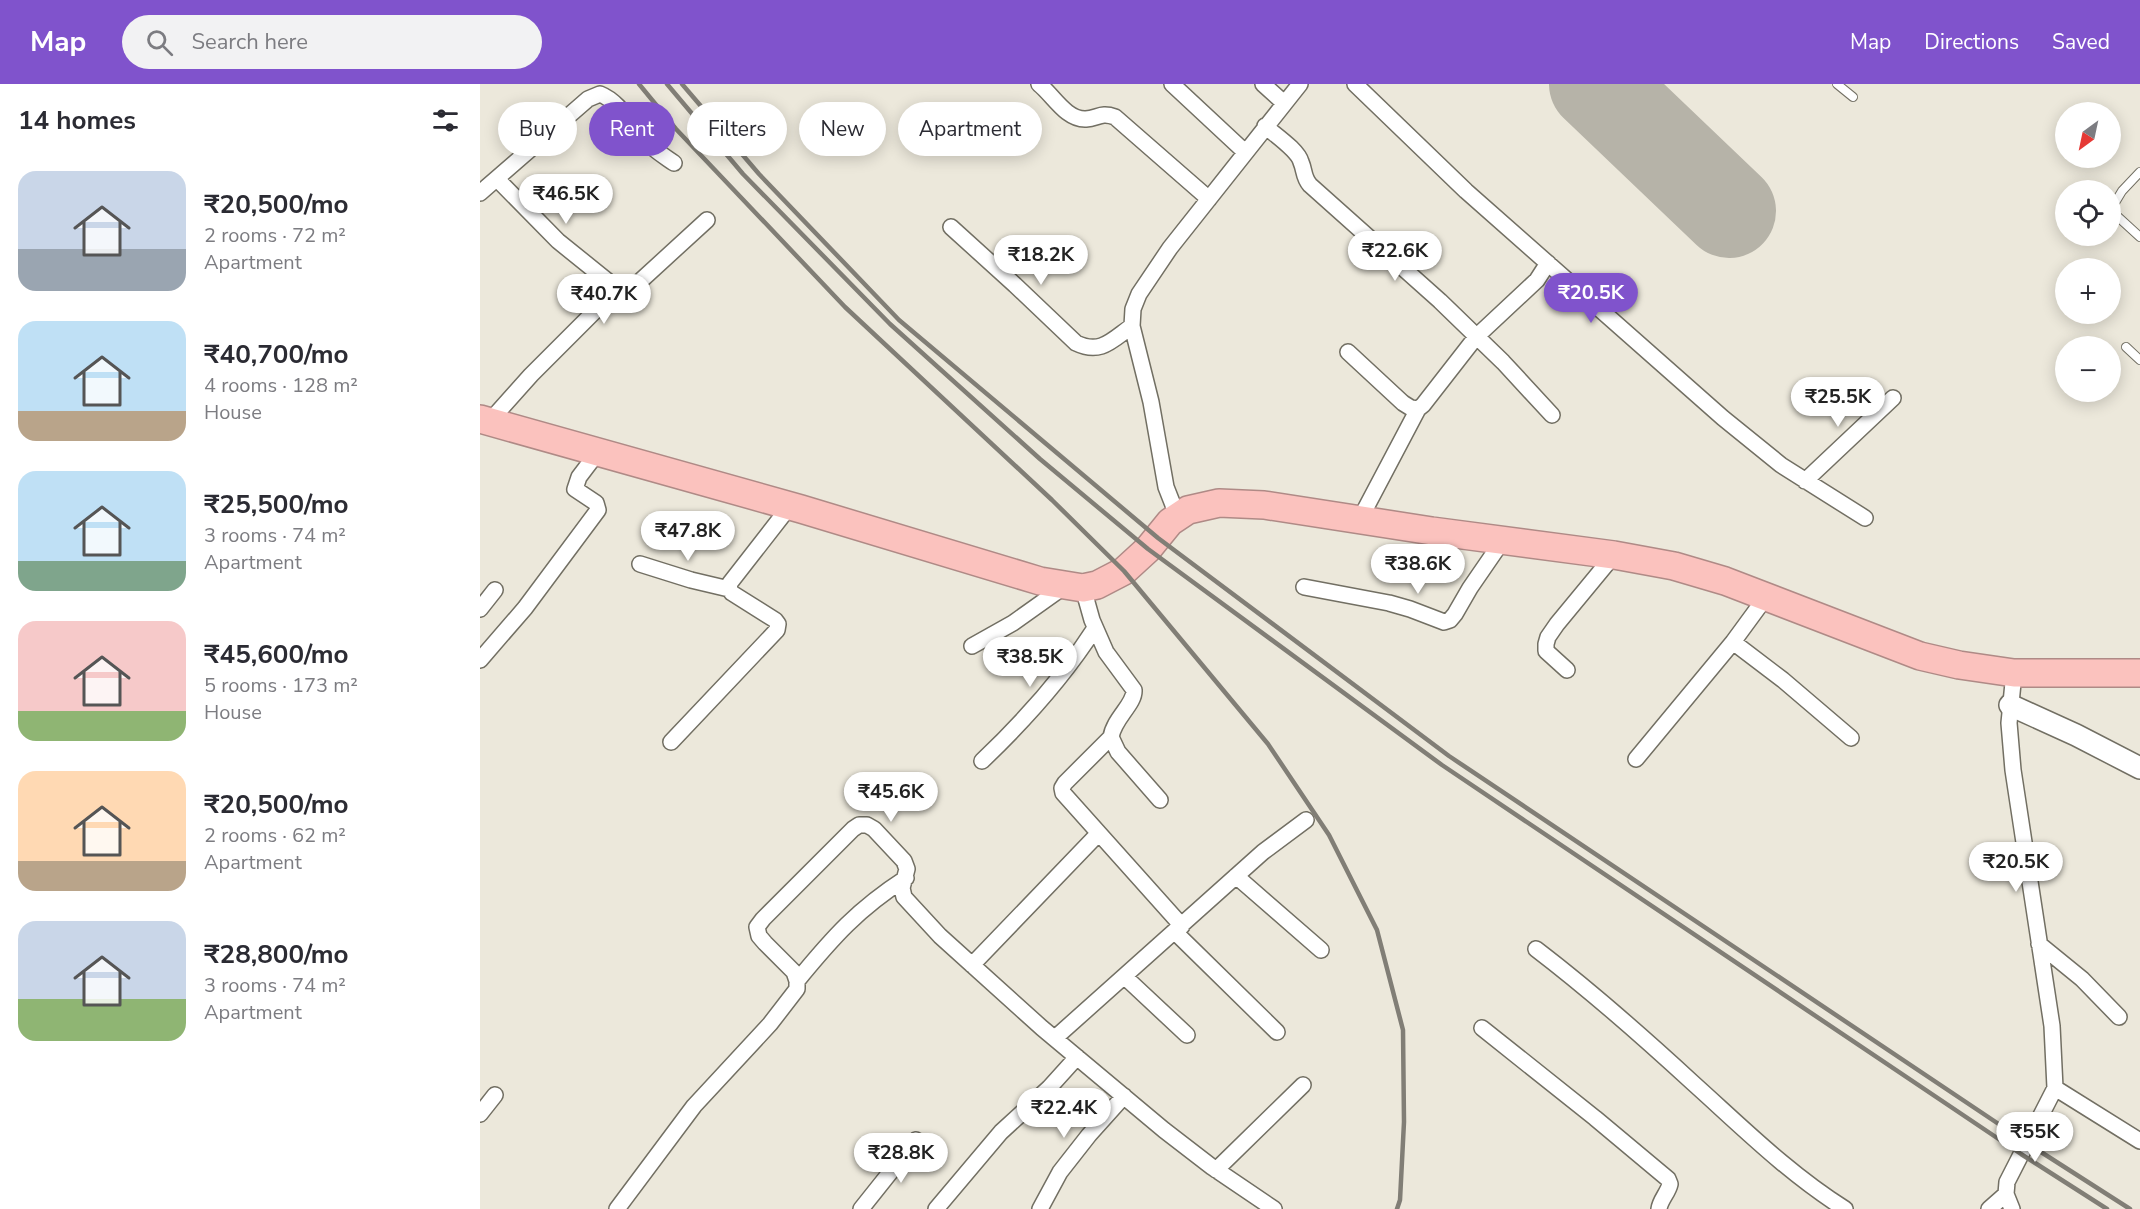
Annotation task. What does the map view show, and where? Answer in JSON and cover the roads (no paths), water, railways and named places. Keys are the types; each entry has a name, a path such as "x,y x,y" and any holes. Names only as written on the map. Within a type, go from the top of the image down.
{"highway":[{"path":"484,421 790,506 1040,581 1074,587 1097,585 1124,571 1148,549 1178,515 1203,506 1239,503 1320,512 1614,555 1674,566 1725,581 1920,656 1959,665 2014,673 2140,673"}],"street":[{"path":"1039,84 1076,117 1084,119 1100,114 1115,117 1209,199"},
{"path":"1172,84 1245,152"},
{"path":"1263,84 1284,103"},
{"path":"1178,515 1166,487 1151,402 1132,326 1133,309 1139,294 1170,248 1300,84"},
{"path":"1355,84 1467,191 1732,426 1781,465 1865,518"},
{"path":"480,193 588,99 600,94 606,96 627,116 650,146 674,163"},
{"path":"1265,126 1297,155 1301,161 1305,179 1310,185 1398,262 1503,362 1552,415"},
{"path":"497,179 558,241 620,291"},
{"path":"484,421 604,302 620,291 630,290 707,219"},
{"path":"951,227 1076,343 1088,349 1098,348 1132,326"},
{"path":"1360,519 1418,409 1476,337 1537,280 1548,263"},
{"path":"1348,352 1403,403 1418,409"},
{"path":"1805,481 1893,398"},
{"path":"480,660 525,608 598,510 596,503 575,489 579,477 598,452"},
{"path":"729,589 733,578 790,506"},
{"path":"1304,587 1389,603 1444,622 1450,620 1455,614 1503,540"},
{"path":"1567,670 1546,651 1548,637 1614,555"},
{"path":"640,564 729,589 737,597 778,624 777,630 671,742"},
{"path":"972,646 1074,587 1106,652 1134,690 1133,698 1115,721 1111,737 1062,788 1062,793 1178,929 1277,1032"},
{"path":"480,609 495,590"},
{"path":"1636,759 1733,642 1766,597"},
{"path":"982,761 1057,683 1074,662 1095,628"},
{"path":"1733,642 1783,680 1851,738"},
{"path":"2012,1209 2008,1205 2007,1182 2055,1088 2052,1026 2013,770 2010,705 2014,673"},
{"path":"2010,705 2140,768"},
{"path":"1111,737 1118,752 1160,800"},
{"path":"1055,1038 1263,852 1306,820"},
{"path":"617,1209 694,1106 770,1024 797,989 794,972 759,936 757,927 762,919 859,825 867,825 874,829 904,861 907,869 902,888 908,904 972,965 1124,1096 1216,1170 1274,1209"},
{"path":"972,965 1098,834"},
{"path":"1236,876 1321,950"},
{"path":"797,981 847,923 878,896 906,878"},
{"path":"2040,944 2082,979 2119,1017"},
{"path":"1536,949 1590,991 1643,1037 1774,1157 1845,1209"},
{"path":"1125,977 1187,1035"},
{"path":"1482,1028 1668,1179 1670,1188 1659,1204 1659,1209"},
{"path":"936,1209 1001,1132 1049,1088 1077,1057"},
{"path":"1216,1170 1303,1086"},
{"path":"2055,1088 2140,1141"},
{"path":"480,1114 495,1095"},
{"path":"1040,1209 1060,1172 1124,1096"},
{"path":"861,1209 915,1140"},
{"path":"1989,1209 2006,1194"}],"lane":[{"path":"1837,84 1853,97"},
{"path":"2140,172 2122,191 2113,206 2117,216 2140,237"},
{"path":"2126,347 2140,360"}],"railway":[{"path":"639,84 676,129 845,307 1052,500 1124,571 1268,744 1329,835 1377,930 1403,1030 1404,1122 1400,1200 1397,1209"},
{"path":"667,84 743,174 890,324 1040,459 1148,549 1442,765 2021,1154 2107,1209"},
{"path":"682,84 759,174 899,320 1158,538 1449,756 2027,1143 2130,1209"}]}
